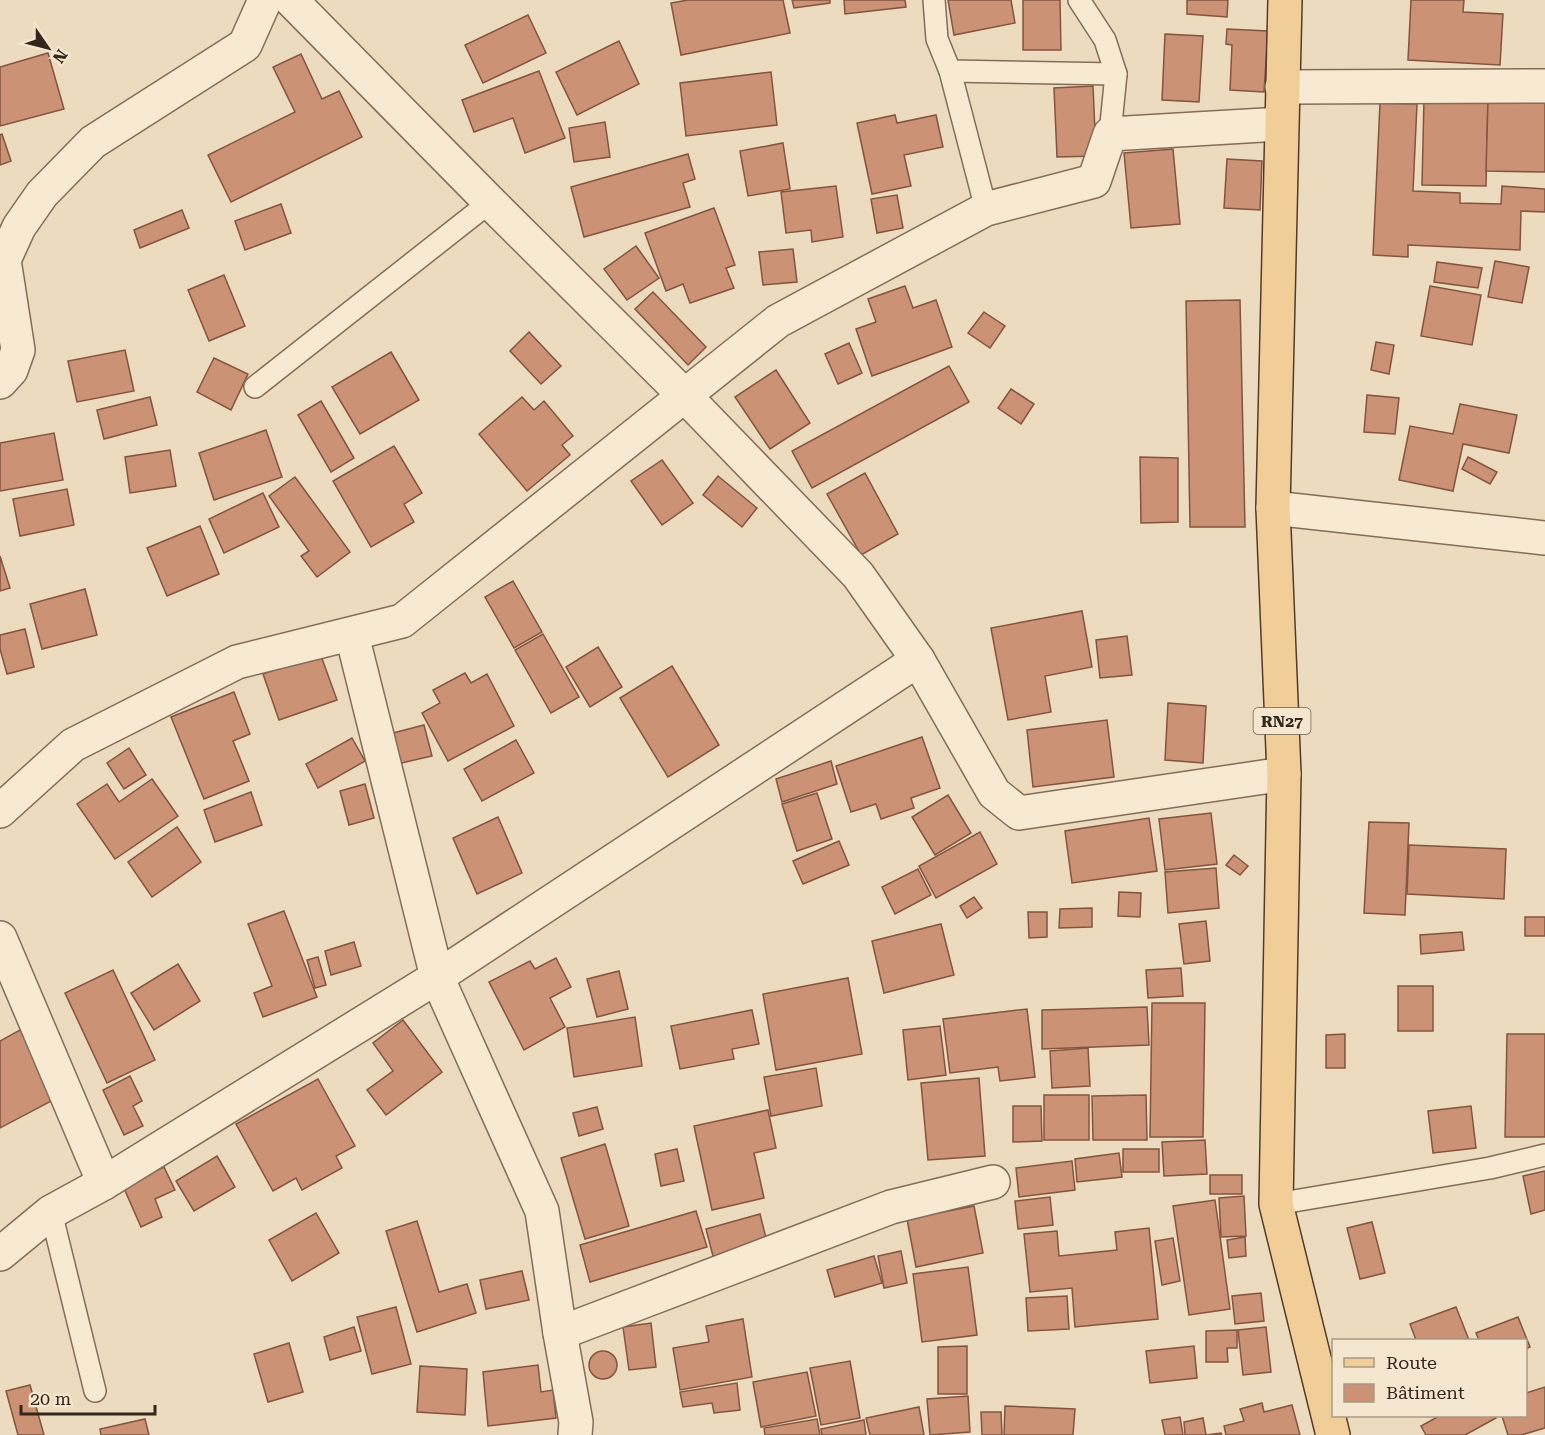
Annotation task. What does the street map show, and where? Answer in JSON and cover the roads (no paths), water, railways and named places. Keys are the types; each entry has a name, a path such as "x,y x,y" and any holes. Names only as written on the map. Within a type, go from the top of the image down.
{"main road":[{"name":"RN27","path":"1285,0 1273,508 1284,774 1276,1204 1333,1435"}],"street":[{"path":"0,381 10,370 18,350 4,260 24,219 42,194 93,142 245,45 265,0"},
{"path":"291,0 684,395 858,575 918,660 994,793 1019,813 1284,774"},
{"path":"1282,87 1545,86"},
{"path":"0,812 73,745 237,662 402,621 778,321 986,209 1094,181 1110,134 1281,124"},
{"path":"1273,508 1545,538"},
{"path":"352,635 437,977 542,1211 576,1422 575,1435"},
{"path":"0,1254 51,1212 104,1183 437,977 918,660"},
{"path":"0,938 104,1183"},
{"path":"560,1333 891,1207 993,1182"}],"lane":[{"path":"934,0 937,39 950,71 986,209"},
{"path":"1079,0 1105,40 1116,74 1110,134"},
{"path":"950,71 1116,74"},
{"path":"255,387 490,202"},
{"path":"1276,1204 1490,1168 1545,1155"},
{"path":"51,1212 95,1391"}]}
